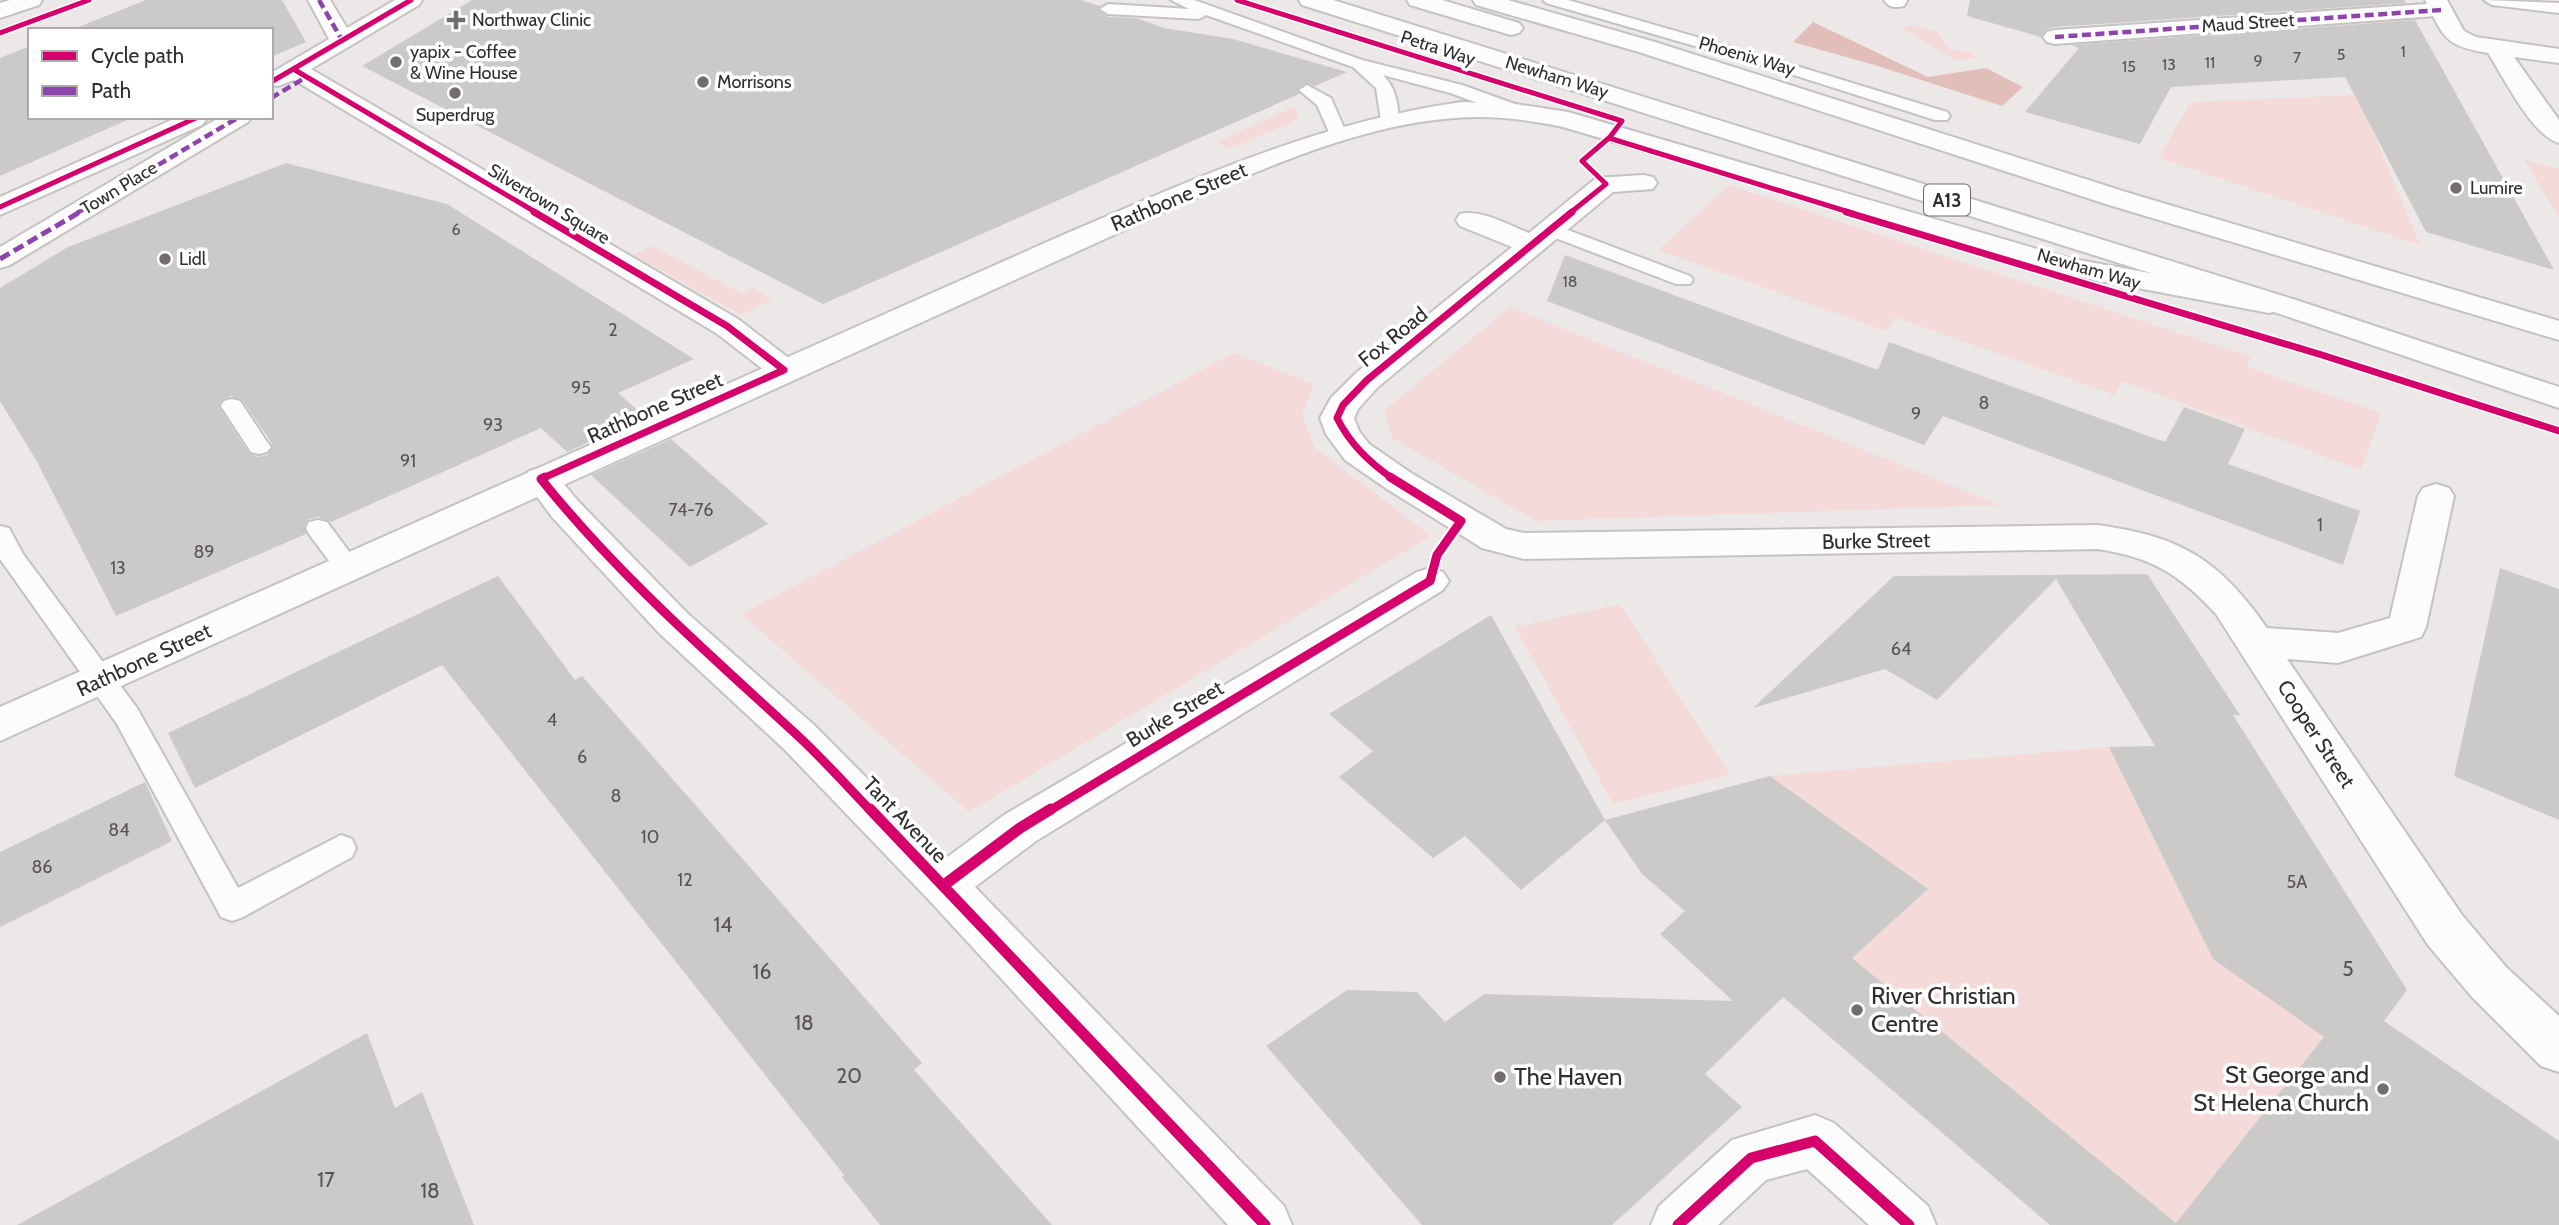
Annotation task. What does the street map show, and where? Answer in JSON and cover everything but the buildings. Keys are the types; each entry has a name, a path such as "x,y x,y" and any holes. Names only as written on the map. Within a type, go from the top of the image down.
{"main road":[{"path":"0,12 31,0"},
{"path":"319,0 344,42"},
{"path":"273,96 291,76 411,0"},
{"name":"Newham Way","path":"1310,0 1627,70"},
{"name":"Newham Way","path":"1373,0 1627,70 2119,199 2559,331"},
{"name":"Newham Way","path":"1418,0 1627,70 2285,306 2559,398"},
{"name":"Newham Way","path":"1484,0 1627,70"},
{"path":"2439,5 2455,35 2470,43 2559,56"},
{"name":"Maud Street","path":"2055,37 2439,5"},
{"path":"2497,48 2539,113 2559,135"},
{"name":"Silvertown Square","path":"291,76 727,326 783,370"},
{"name":"Rathbone Street","path":"0,725 783,370 1231,174 1338,135 1390,121 1464,110 1520,112 1568,120 1614,132"},
{"path":"0,208 194,119"},
{"name":"Town Place","path":"0,259 236,119"},
{"name":"Newham Way","path":"1614,132 2064,266 2285,306"},
{"name":"Fox Road","path":"1461,521 1357,452 1343,434 1337,418 1343,405 1367,380 1606,184 1643,183"},
{"path":"1470,219 1543,238"},
{"name":"Tant Avenue","path":"541,479 565,509 673,623 799,737 944,885 1265,1225"},
{"name":"Cooper Street","path":"2255,642 2339,648 2407,627 2436,496"},
{"name":"Burke Street","path":"1461,521 1495,539 1524,547 2097,537 2132,541 2171,554 2204,577 2230,604 2255,642"},
{"name":"Burke Street","path":"944,885 1020,828 1430,581"},
{"name":"Cooper Street","path":"2255,642 2445,930 2489,982 2559,1049"},
{"path":"1678,1225 1751,1158 1815,1141 1909,1225"}],"lane":[{"name":"Petra Way","path":"1180,0 1356,63 1456,89 1520,112"},
{"name":"Phoenix Way","path":"1551,0 1784,67 1941,117"},
{"path":"2492,0 2559,8"},
{"path":"1108,9 1228,16"},
{"path":"1356,63 1383,82 1388,93 1390,121"},
{"path":"1307,90 1325,102 1338,135"},
{"path":"1543,238 1683,281"},
{"path":"232,406 259,447"},
{"path":"318,528 347,567"},
{"path":"0,534 12,558 127,716 232,907 341,848"}],"shaded area":[{"path":"1813,22 1928,77 1986,68 2023,87 2002,106 1793,42"},
{"path":"1912,26 1937,32 1948,48 1969,52 1976,58 1955,60 1902,28"},
{"path":"2358,95 2420,245 2159,158 2190,102"},
{"path":"1294,107 1298,110 1297,118 1291,123 1228,149 1217,142"},
{"path":"2524,159 2559,169 2559,218"},
{"path":"1729,185 2251,357 2247,367 2381,413 2361,470 2122,381 2115,395 1895,317 1886,331 1658,250"},
{"path":"652,246 743,294 753,288 773,299 741,315 634,255"},
{"path":"1510,307 2000,505 1536,521 1392,438 1384,411"},
{"path":"1234,353 1314,384 1302,415 1314,447 1431,536 969,812 741,614"},
{"path":"1620,604 1730,775 1613,804 1515,627"},
{"path":"2109,747 2213,959 2324,1037 2176,1223 1852,958 1928,889 1770,776"}],"marked path":[{"path":"319,0 343,42"},
{"path":"2055,37 2441,10"},
{"path":"273,97 308,76"},
{"path":"0,259 236,119"}],"cycle path":[{"path":"0,33 89,0"},
{"path":"273,81 411,0"},
{"path":"944,885 1020,828 1430,581 1437,555 1461,521 1373,464 1345,435 1337,418 1343,405 1367,380 1606,184 1582,161 1610,137 1622,121 1237,0"},
{"path":"295,70 727,326 784,370 541,479 565,509 673,623 799,737 944,885 1265,1225"},
{"path":"0,207 194,119"},
{"path":"1609,138 2203,318 2559,431"},
{"path":"1678,1225 1751,1158 1815,1141 1909,1225"}],"place":[{"name":"Northway Clinic","path":"456,20"},
{"name":"yapix - Coffee & Wine House","path":"396,62"},
{"name":"Morrisons","path":"703,82"},
{"name":"Superdrug","path":"455,93"},
{"name":"Lumire","path":"2456,188"},
{"name":"Lidl","path":"165,259"},
{"name":"River Christian Centre","path":"1857,1010"},
{"name":"The Haven","path":"1500,1077"},
{"name":"St George and St Helena Church","path":"2383,1089"}]}
